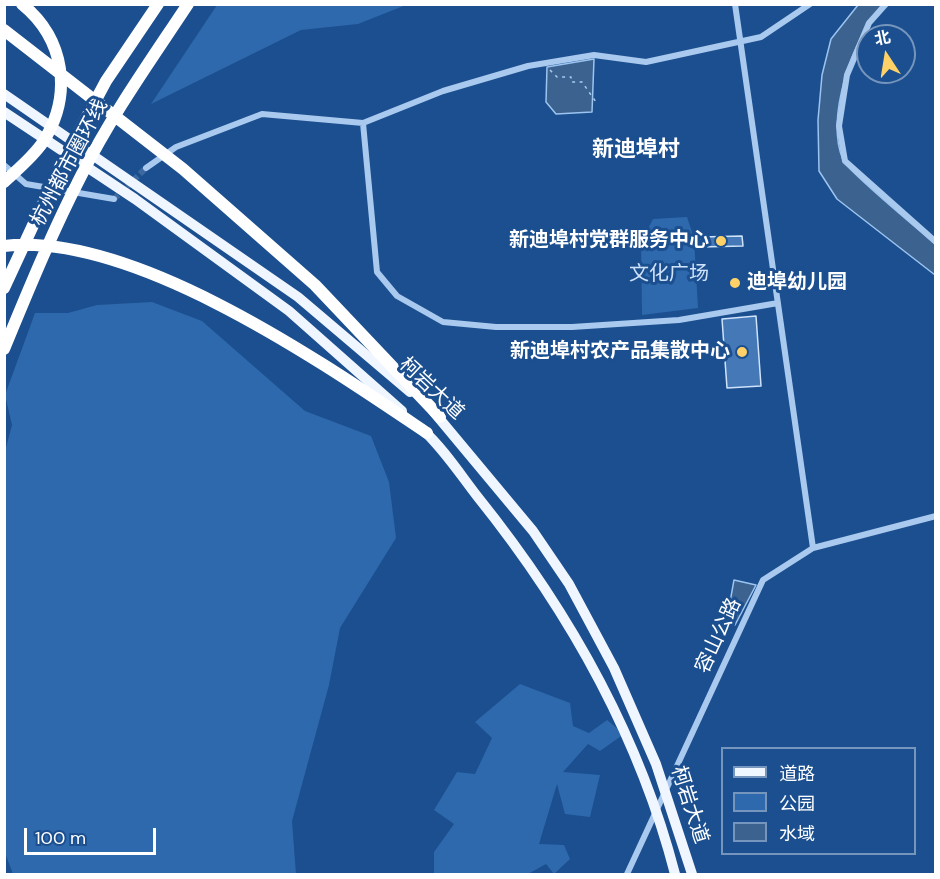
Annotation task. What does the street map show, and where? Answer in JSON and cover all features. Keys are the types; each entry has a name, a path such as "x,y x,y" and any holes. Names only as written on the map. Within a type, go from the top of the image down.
{"highway":[{"path":"4,182 43,143 61,100 61,68 55,47 44,26 22,4"},
{"name":"杭州都市圈环线","path":"4,288 60,167 106,81 158,4"},
{"name":"杭州都市圈环线","path":"4,349 81,175 128,95 188,4"},
{"path":"4,30 183,169 315,285 440,417"},
{"path":"4,246 33,244 68,247 153,276 220,306 293,346 427,433"}],"main road":[{"name":"柯岩大道","path":"4,94 298,297 440,417 533,531 569,584 614,668 656,764 692,874"},
{"name":"柯岩大道","path":"4,112 135,199 289,311 427,433 523,553 558,606 601,681 645,777 666,837 675,874"}],"street":[{"path":"735,4 813,548"},
{"path":"146,168 176,147 262,114 363,123 443,91 544,62 594,55 646,62 761,37 810,4"},
{"path":"886,4 869,22 847,75 838,126 845,161 936,242"},
{"path":"363,123 377,272 397,296 443,322 496,327 572,327 679,320 778,303"},
{"path":"4,165 26,184 114,199"},
{"name":"容山公路","path":"627,874 763,580 813,548 936,516"}],"path":[{"path":"544,62 557,77 571,78 571,82 582,82 596,102"}],"green space":[{"path":"217,5 406,5 358,24 301,30 151,104"},
{"name":"文化广场","path":"687,217 694,238 698,308 642,315 641,242 653,219"},
{"path":"152,302 202,321 305,411 371,436 389,482 396,538 340,628 329,685 292,821 296,874 13,874 5,853 4,455 12,425 5,395 35,313 68,313 97,305"},
{"path":"520,684 570,703 573,726 589,733 607,720 624,734 600,751 588,744 563,772 600,775 590,817 565,814 557,784 539,844 564,845 570,859 554,874 546,864 528,874 434,874 434,852 454,824 434,810 457,772 475,774 492,738 475,722"}],"water":[{"path":"858,5 882,5 868,24 856,24 856,48 840,101 837,122 838,142 843,160 848,166 935,244 935,275 837,199 819,171 818,120 822,75 831,39"},
{"path":"594,59 592,112 556,114 546,102 547,67"},
{"path":"734,580 756,585 735,625 727,620 734,605 730,602"}],"building":[{"name":"新迪埠村党群服务中心","path":"742,236 743,246 700,247 700,237"},
{"name":"新迪埠村农产品集散中心","path":"756,316 761,386 727,388 722,319"}],"tunnel":[{"path":"114,199 146,168"}],"place":[{"name":"新迪埠村党群服务中心","path":"721,241"},
{"name":"迪埠幼儿园","path":"735,283"},
{"name":"新迪埠村农产品集散中心","path":"742,352"}],"district":[{"name":"新迪埠村","path":"636,150"}]}
